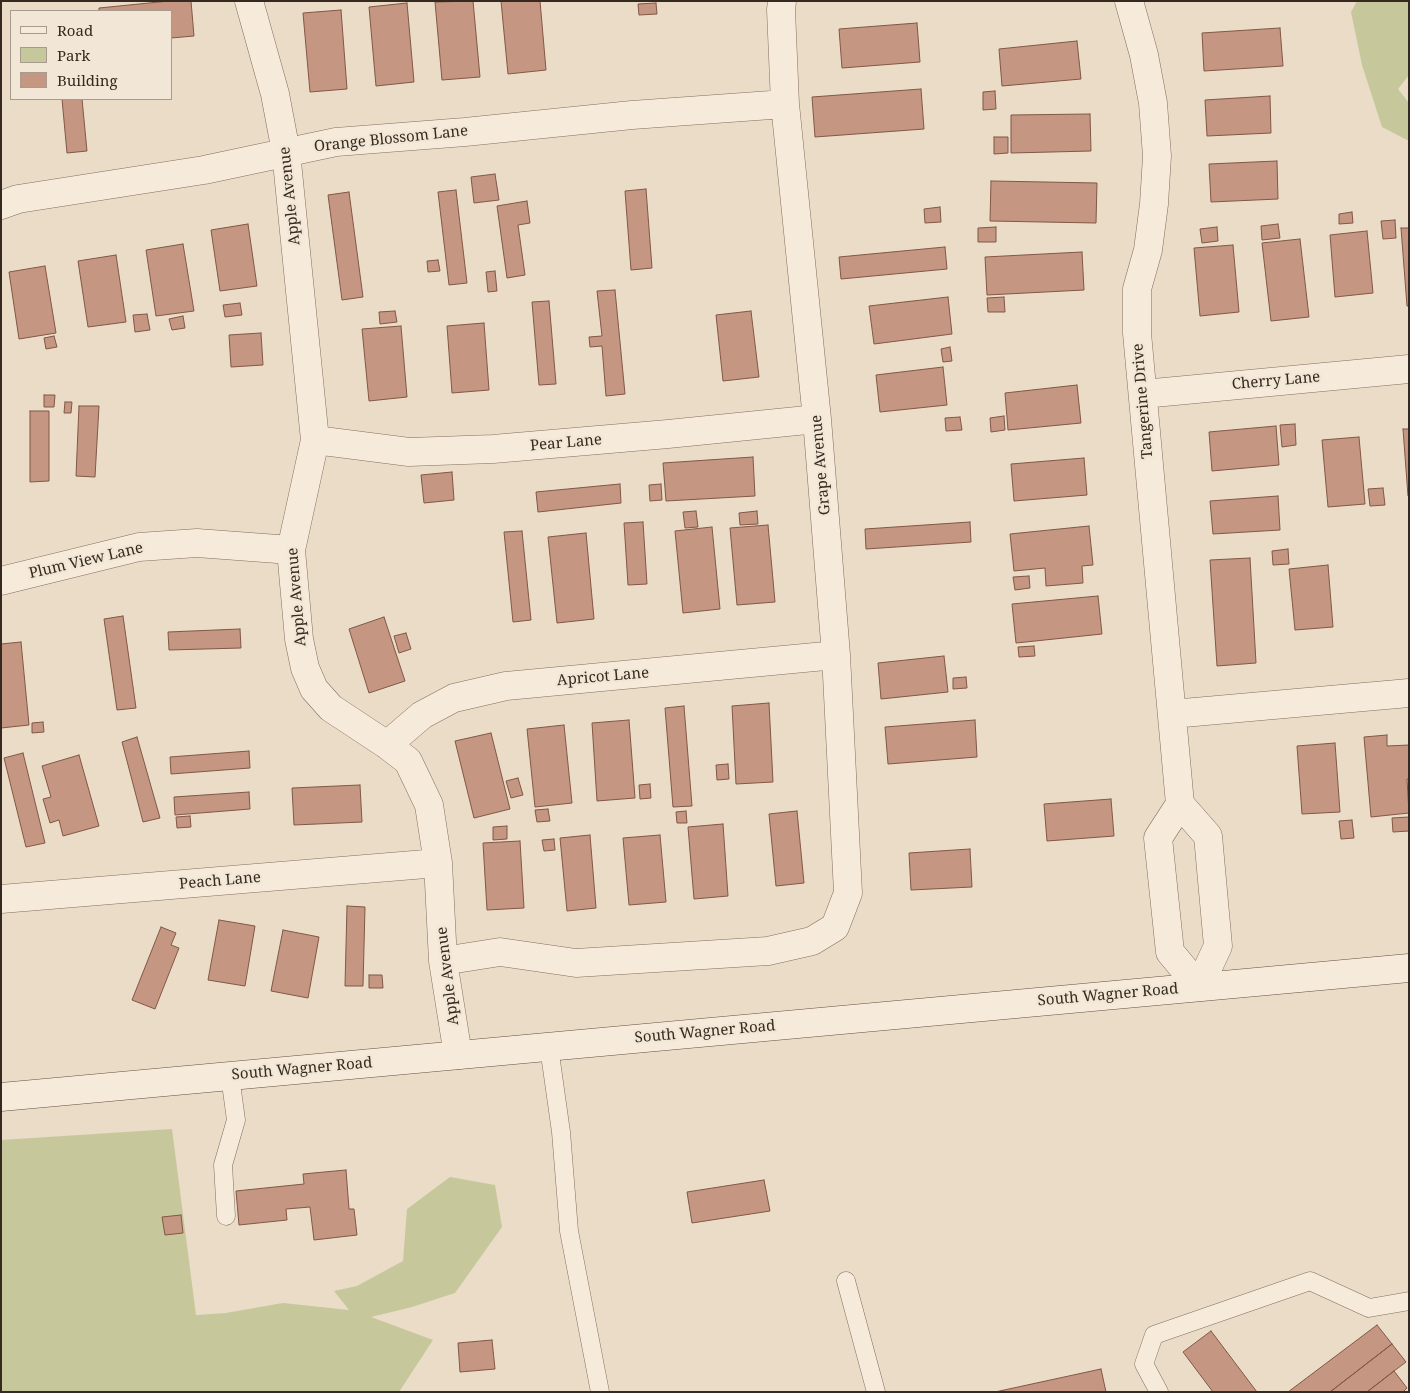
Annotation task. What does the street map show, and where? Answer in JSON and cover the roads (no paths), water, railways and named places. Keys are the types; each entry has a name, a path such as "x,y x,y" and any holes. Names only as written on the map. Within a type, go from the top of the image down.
{"street":[{"name":"Apple Avenue","path":"249,1 275,94 286,152 315,440 291,550 299,639 305,668 314,688 332,708 408,761 429,804 438,863 443,961 458,1055"},
{"name":"Grape Avenue","path":"443,961 500,952 576,963 768,951 812,941 835,927 848,893 836,655 817,419 785,104 782,1"},
{"name":"Tangerine Drive","path":"1130,1 1144,55 1153,103 1156,156 1154,204 1148,250 1137,289 1137,334 1180,804"},
{"name":"Orange Blossom Lane","path":"1,205 18,199 204,170 336,142 465,132 632,115 785,104"},
{"name":"Cherry Lane","path":"1142,394 1409,369"},
{"name":"Pear Lane","path":"315,440 409,452 493,449 817,419"},
{"name":"Plum View Lane","path":"1,581 139,547 197,543 291,550"},
{"name":"Apricot Lane","path":"387,745 422,715 454,698 506,686 836,655"},
{"path":"1172,714 1409,693"},
{"path":"1180,804 1208,836 1218,946 1198,987 1170,952 1158,838 1180,804"},
{"name":"Peach Lane","path":"1,899 438,863"},
{"name":"South Wagner Road","path":"1,1097 1409,968"}],"lane":[{"path":"549,1047 561,1132 569,1231 600,1392"},
{"path":"226,1216 223,1165 236,1120 230,1076"},
{"path":"846,1281 876,1392"},
{"path":"1159,1392 1144,1364 1154,1335 1310,1281 1369,1308 1409,1301"}]}
